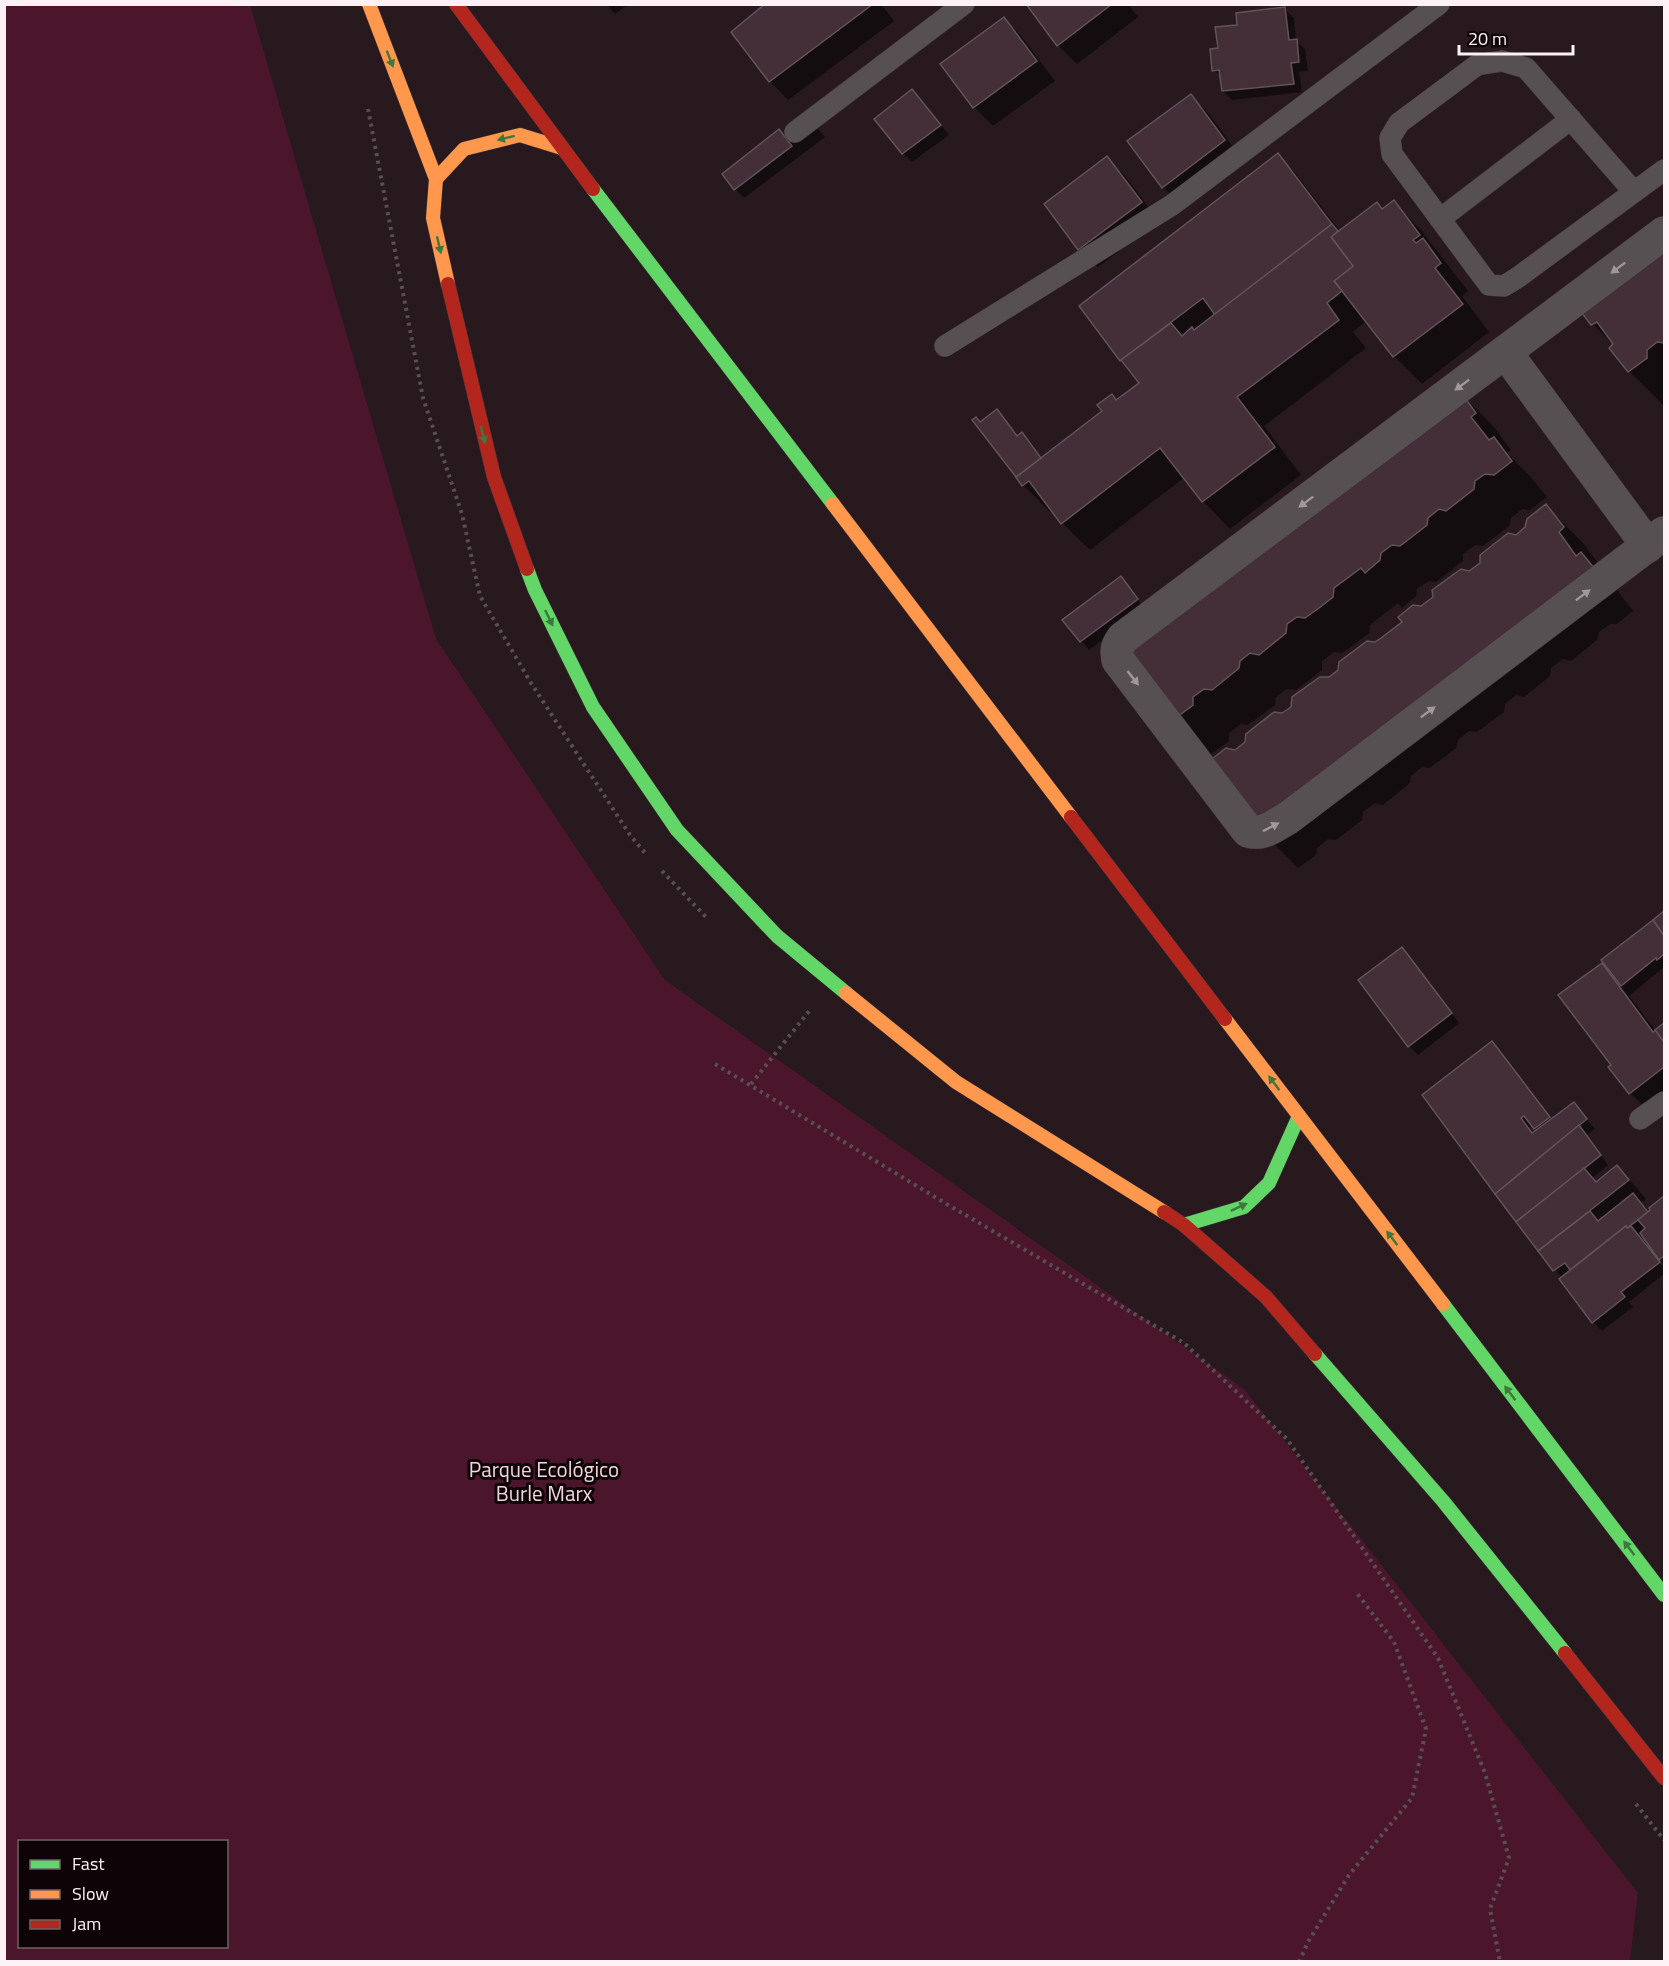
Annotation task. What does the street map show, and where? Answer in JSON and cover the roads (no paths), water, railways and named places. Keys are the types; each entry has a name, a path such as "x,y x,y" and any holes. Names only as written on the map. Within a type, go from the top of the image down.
{"street":[{"path":"369,4 436,179 433,218 461,343 494,477 535,590 592,707 677,830 777,936 956,1082 1184,1224 1266,1297 1443,1501 1665,1778"},
{"path":"456,4 562,147 1665,1595"},
{"path":"436,179 464,149 520,135 562,147"},
{"path":"1506,353 1656,540 1288,818 1256,834 1248,831 1118,660 1118,645 1124,638 1665,233"},
{"path":"1184,1224 1244,1207 1269,1183 1299,1116"}],"lane":[{"path":"795,132 964,4"},
{"path":"945,346 1172,205 1438,4"},
{"path":"1634,192 1526,68 1502,61 1477,65 1399,123 1390,138 1392,154 1489,285 1504,286 1517,278 1665,170"},
{"path":"1440,219 1571,119"},
{"path":"1640,1119 1665,1102"}],"park label":[{"name":"Parque Ecológico Burle Marx","path":"544,1482"}]}
